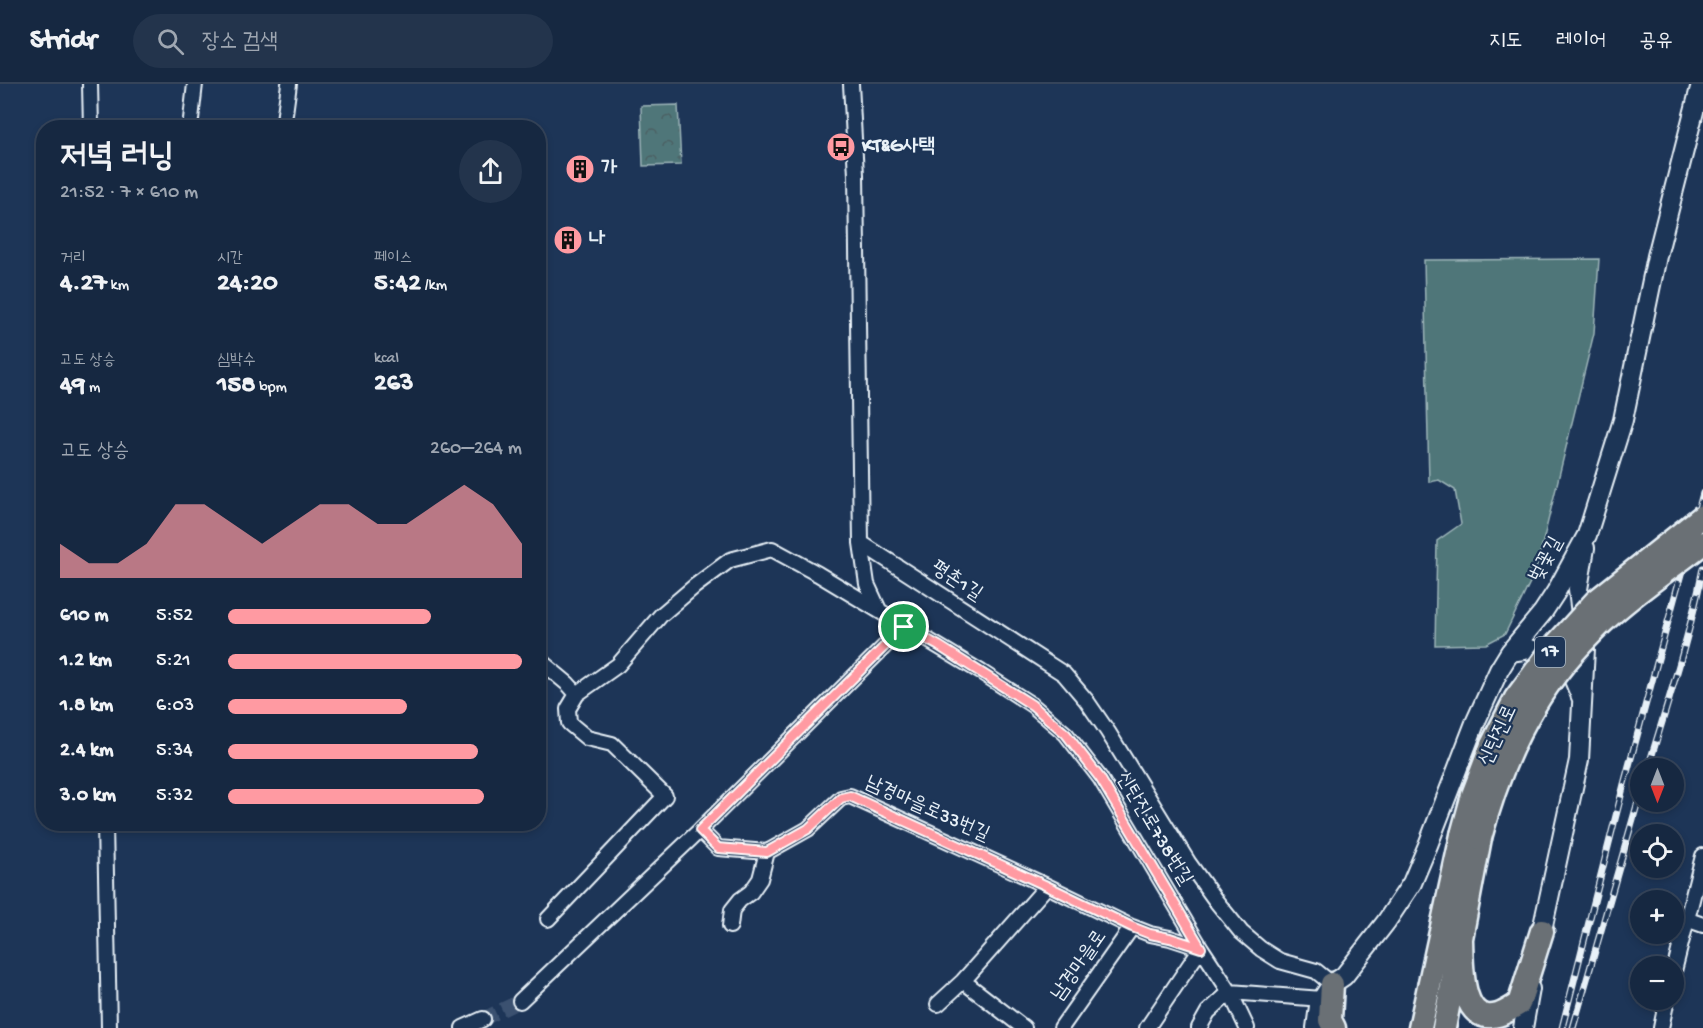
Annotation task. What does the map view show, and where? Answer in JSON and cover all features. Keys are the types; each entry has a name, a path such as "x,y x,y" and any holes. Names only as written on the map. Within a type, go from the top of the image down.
{"main road":[{"name":"신탄진로","path":"1444,1028 1461,940 1473,795 1492,745 1516,698 1554,647 1596,601 1703,516"},
{"name":"신탄진로","path":"1419,1023 1471,836 1532,707 1566,660 1605,619 1703,543"},
{"path":"1461,940 1463,980 1467,999 1473,1010 1485,1015 1497,1016 1519,1004 1542,931"},
{"path":"1324,996 1334,1028"}],"street":[{"path":"90,84 91,120"},
{"path":"191,120 195,84"},
{"path":"284,120 289,84"},
{"path":"851,84 856,176 861,543 867,584 879,610"},
{"name":"벚꽃길","path":"1324,996 1344,976 1386,922 1412,883 1475,723 1499,670 1510,652 1543,612 1587,535 1623,420 1657,256 1701,84"},
{"path":"1522,1026 1579,760 1585,649 1578,589 1587,535"},
{"name":"평촌1길","path":"861,543 1064,674 1086,700 1108,732 1188,862 1241,932 1280,961 1316,971 1324,996"},
{"name":"신탄진로738번길","path":"577,694 618,665 662,615 695,585 730,560 772,549 939,646 1032,705 1066,734 1100,778 1201,948 1230,992 1246,1028"},
{"path":"1543,612 1574,633 1585,649"},
{"path":"520,1001 700,830 904,627"},
{"path":"1510,652 1530,649 1554,657 1569,668 1582,699"},
{"path":"546,666 577,694 568,709 569,723 587,738 612,744 665,796 548,919"},
{"name":"남경마을로33번길","path":"767,852 808,829 841,798 850,796 1047,886"},
{"path":"700,830 718,848 767,852 760,879 751,892 732,910 730,926"},
{"path":"105,831 109,1028"},
{"path":"1677,956 1703,856"},
{"path":"938,1004 963,981 1047,886 1132,927 1201,948 1147,1028"},
{"path":"1686,919 1703,925"},
{"name":"남경마을로","path":"1060,1028 1132,927"},
{"path":"963,981 1024,1028"},
{"path":"1199,1028 1208,1012 1230,992 1324,996 1316,1028"},
{"path":"1661,1028 1665,1010"},
{"path":"463,1028 483,1019"}],"green space":[{"path":"678,105 681,165 643,166 641,106"},
{"path":"1599,259 1594,333 1536,570 1505,634 1486,644 1435,645 1437,541 1461,524 1455,490 1439,480 1429,482 1424,260"}],"tunnel":[{"path":"483,1019 520,1001"}],"railway":[{"path":"1562,1028 1624,784 1703,493"},
{"path":"1651,758 1685,643 1703,568"},
{"path":"1573,1028 1635,812"}],"place":[{"name":"KT&G사택","path":"841,147"},
{"name":"가","path":"580,169"},
{"name":"나","path":"568,240"}],"route":[{"path":"904,627 939,646 1032,705 1066,734 1100,778 1201,948 1132,927 850,796 841,798 808,829 767,852 718,848 708,840 700,830 904,627"}]}
